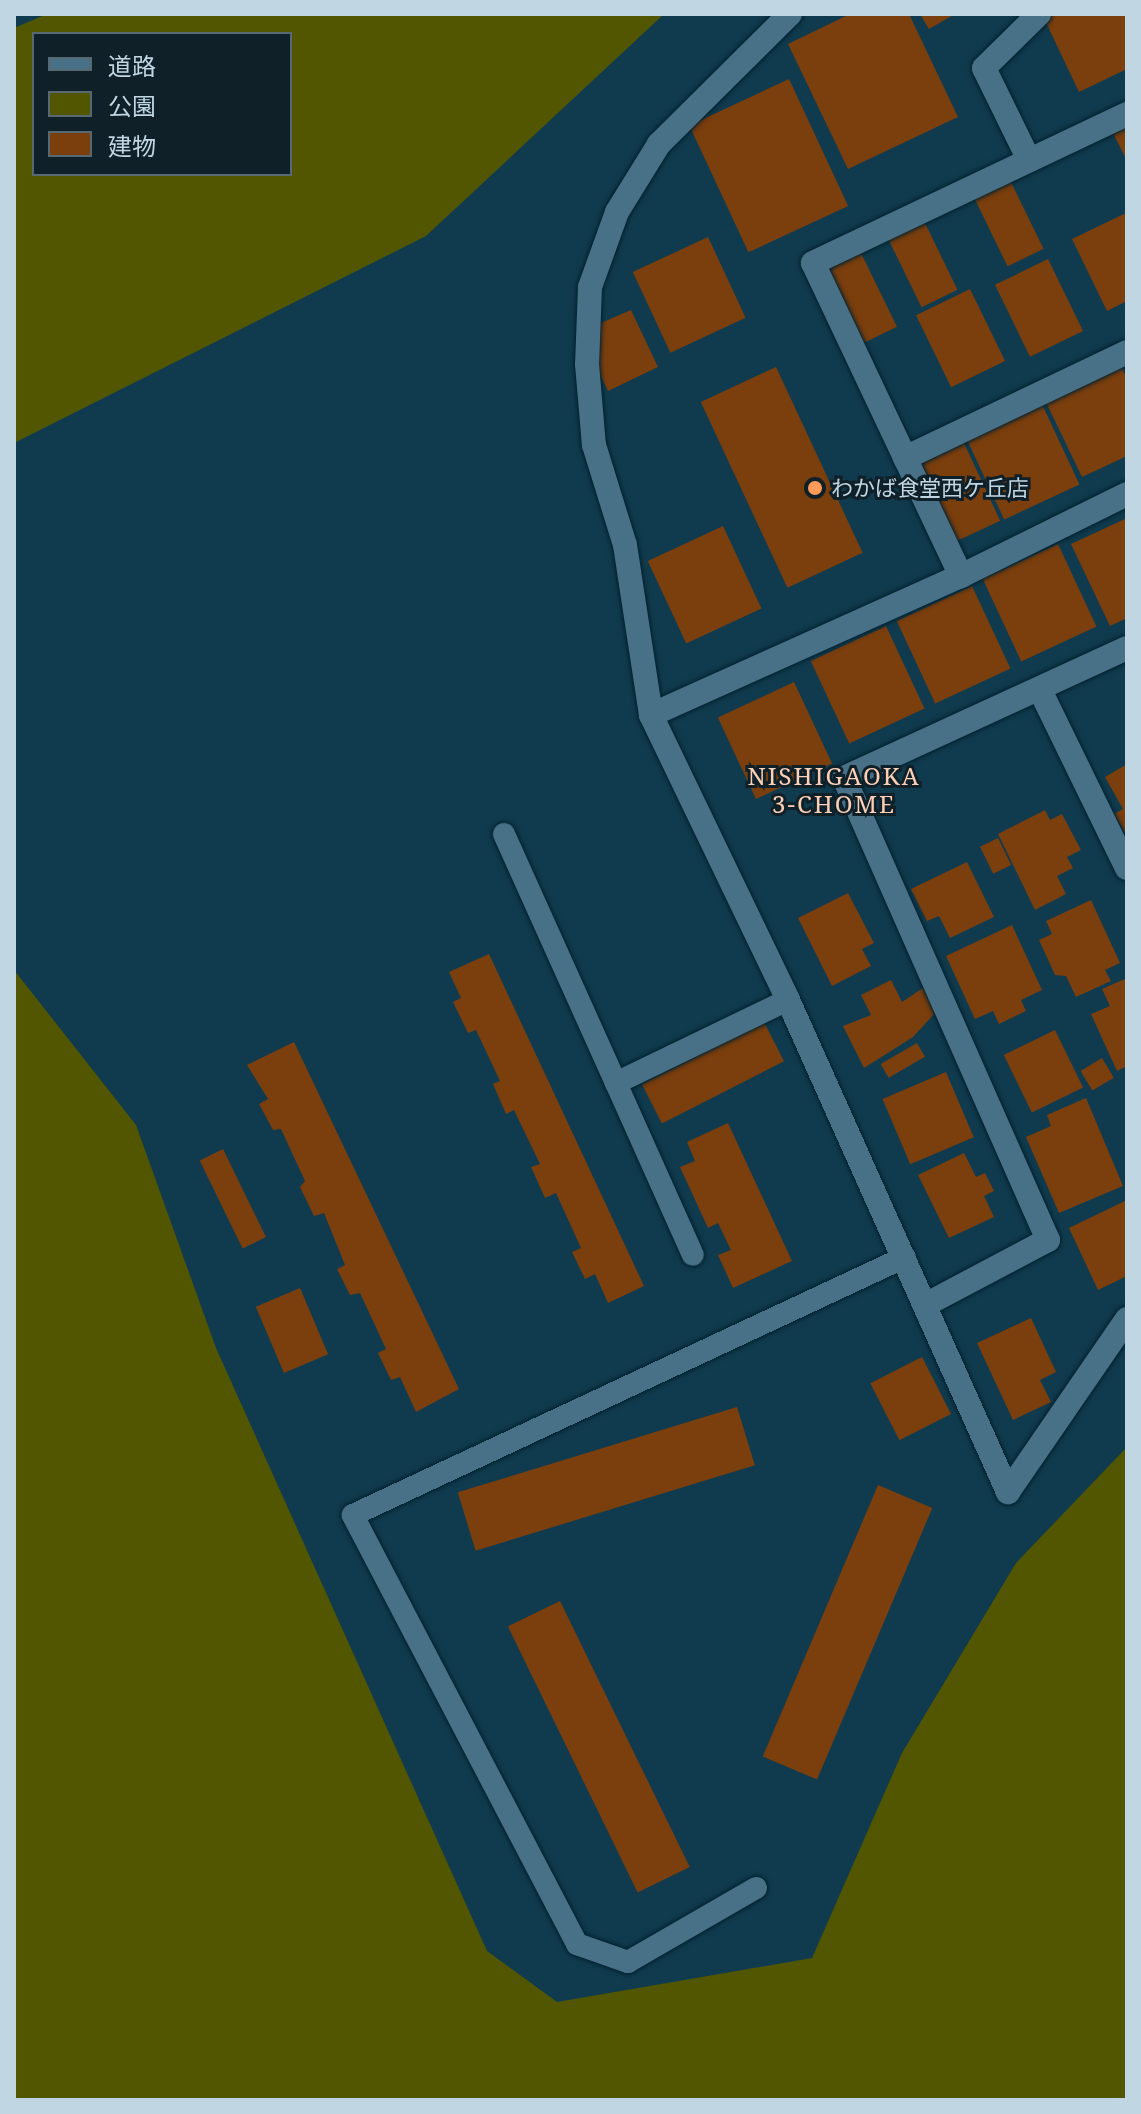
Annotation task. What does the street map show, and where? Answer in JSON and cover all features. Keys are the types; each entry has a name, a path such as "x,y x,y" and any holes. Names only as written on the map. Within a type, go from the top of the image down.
{"street":[{"path":"790,14 659,144 617,212 590,287 587,364 594,445 625,545 651,715 788,1000 927,1304 1008,1492 1127,1319"},
{"path":"1029,160 984,68 1039,14"},
{"path":"961,576 813,263 1127,114"},
{"path":"905,458 1127,352"},
{"path":"651,715 961,576 1127,494"},
{"path":"927,1304 1048,1240 844,778 1127,648"},
{"path":"1040,690 1127,868"}],"lane":[{"path":"504,834 693,1255"},
{"path":"616,1083 788,1000"},
{"path":"756,1888 628,1962 577,1944 353,1515 905,1257"}],"green space":[{"path":"47,14 664,14 426,236 14,443 14,28"},
{"path":"14,970 136,1125 216,1348 487,1951 557,2002 812,1958 902,1753 1016,1563 1127,1447 1127,2100 14,2100"}],"building":[{"path":"850,14 909,14 958,117 848,169 788,44"},
{"path":"920,14 955,14 929,29"},
{"path":"1042,14 1127,14 1127,69 1079,92"},
{"path":"789,79 848,206 748,252 689,125"},
{"path":"1127,127 1127,161 1113,133"},
{"path":"1008,176 1044,249 1008,266 972,194"},
{"path":"1126,213 1127,301 1107,311 1072,239"},
{"path":"922,217 958,290 922,307 886,235"},
{"path":"708,237 746,318 670,353 633,272"},
{"path":"861,253 897,327 861,344 825,271"},
{"path":"1048,259 1083,331 1030,357 995,285"},
{"path":"970,289 1005,361 951,387 916,315"},
{"path":"631,310 658,367 608,391 593,360 594,326"},
{"path":"1118,360 1127,379 1127,456 1082,477 1043,396"},
{"path":"776,367 863,553 787,588 701,402"},
{"path":"1041,402 1079,484 1004,520 966,437"},
{"path":"963,441 1000,521 956,541 919,462"},
{"path":"1127,518 1127,618 1110,626 1071,544"},
{"path":"723,526 761,608 686,644 648,561"},
{"path":"1058,544 1096,626 1021,662 983,579"},
{"path":"972,586 1010,668 935,704 897,621"},
{"path":"886,626 924,708 849,744 811,661"},
{"path":"794,682 832,764 756,799 718,717"},
{"path":"1127,764 1127,836 1114,814 1123,809 1105,777"},
{"path":"1045,810 1050,820 1062,814 1081,850 1067,857 1073,868 1057,876 1066,894 1035,910 998,834"},
{"path":"998,838 1011,865 993,874 980,847"},
{"path":"967,862 994,917 950,938 939,916 927,921 911,889"},
{"path":"848,893 874,943 862,949 871,966 832,986 798,918"},
{"path":"1091,900 1120,963 1105,970 1111,981 1076,997 1066,976 1055,975 1039,940 1052,934 1046,921"},
{"path":"1012,925 1042,990 1021,1000 1026,1011 999,1024 993,1011 975,1019 946,956"},
{"path":"489,954 644,1286 608,1303 595,1274 585,1279 572,1252 581,1248 556,1193 545,1198 531,1167 540,1164 514,1110 506,1114 493,1084 500,1081 476,1030 468,1033 453,1002 461,998 449,972"},
{"path":"1127,978 1127,1066 1117,1071 1091,1014 1110,1006 1102,989"},
{"path":"891,980 902,1002 923,988 936,1012 913,1037 864,1068 843,1026 871,1015 861,995"},
{"path":"764,1022 784,1061 662,1123 642,1084"},
{"path":"1055,1030 1083,1088 1032,1113 1004,1055"},
{"path":"294,1042 459,1389 416,1412 400,1377 391,1380 378,1353 386,1349 360,1293 350,1295 337,1269 345,1265 324,1213 314,1216 300,1187 305,1181 281,1129 273,1130 259,1104 268,1099 247,1065"},
{"path":"917,1043 925,1057 889,1078 881,1064"},
{"path":"1102,1058 1114,1078 1092,1091 1081,1071"},
{"path":"946,1072 974,1137 910,1164 882,1099"},
{"path":"1086,1098 1123,1186 1059,1213 1026,1137 1051,1126 1047,1115"},
{"path":"728,1123 792,1261 733,1288 718,1255 731,1250 718,1223 708,1228 680,1167 695,1161 687,1142"},
{"path":"223,1149 266,1237 243,1248 200,1160"},
{"path":"964,1153 976,1177 985,1173 994,1191 984,1196 994,1217 949,1238 918,1175"},
{"path":"1127,1200 1127,1276 1098,1290 1069,1228"},
{"path":"300,1288 328,1354 284,1373 256,1307"},
{"path":"1031,1318 1056,1372 1040,1380 1051,1402 1013,1420 977,1343"},
{"path":"922,1357 951,1414 899,1440 870,1383"},
{"path":"737,1407 755,1465 476,1551 458,1492"},
{"path":"878,1485 932,1508 817,1780 763,1757"},
{"path":"560,1601 690,1867 638,1892 508,1626"}],"place":[{"name":"わかば食堂西ケ丘店","path":"815,488"}],"district":[{"name":"NISHIGAOKA 3-CHOME","path":"834,790"}]}
